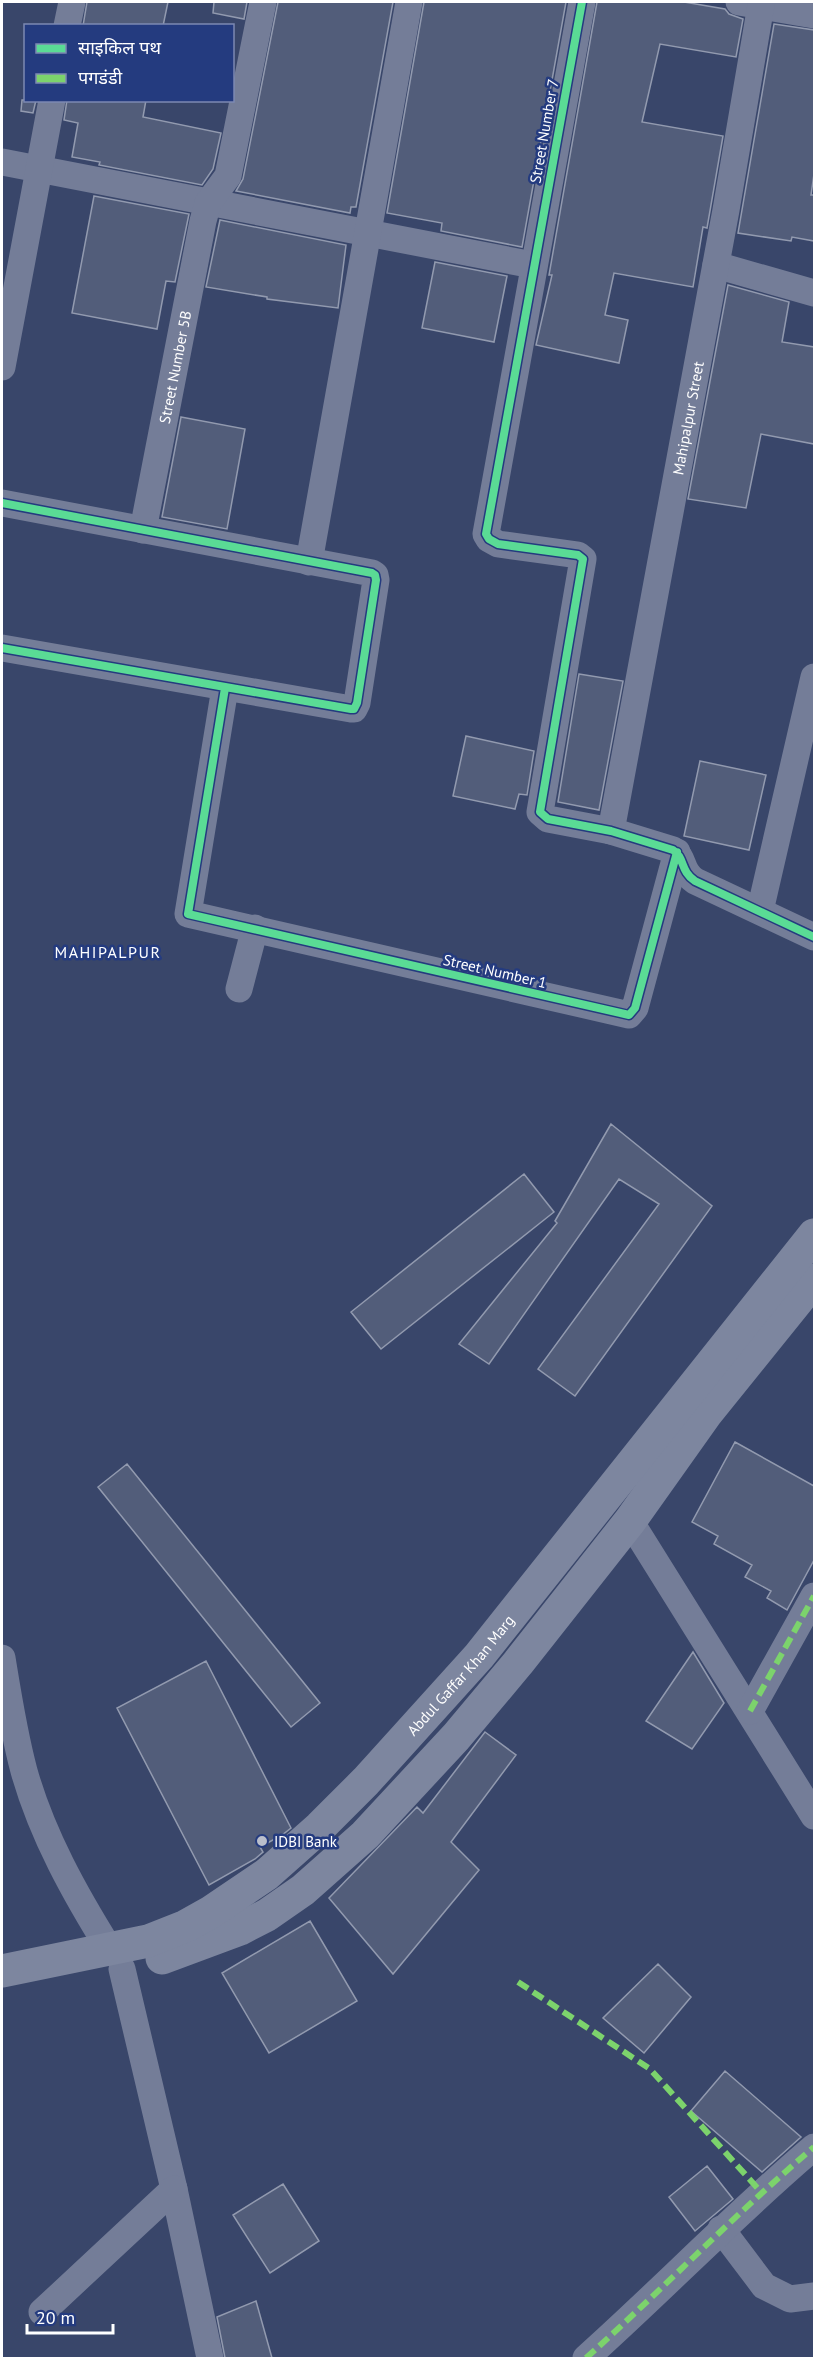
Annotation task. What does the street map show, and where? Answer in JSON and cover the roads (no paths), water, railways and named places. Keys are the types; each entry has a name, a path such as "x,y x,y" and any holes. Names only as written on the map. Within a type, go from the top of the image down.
{"main road":[{"name":"Abdul Gaffar Khan Marg","path":"2,1989 116,1959 148,1941 186,1926 212,1912 267,1874 320,1827 366,1781 479,1656 814,1235"},
{"name":"Abdul Gaffar Khan Marg","path":"2,1971 116,1959 161,1958 240,1929 293,1898 333,1866 456,1737 518,1663 630,1521 706,1414 814,1280"}],"street":[{"path":"68,24 72,2"},
{"path":"208,203 228,176 263,2"},
{"path":"309,562 409,2"},
{"name":"Street Number 7","path":"582,2 486,534 489,539 498,544 578,555 583,559 540,812 548,819 611,831"},
{"path":"750,3 814,15"},
{"name":"Mahipalpur Street","path":"611,831 716,265 750,3"},
{"path":"2,367 37,169 52,102"},
{"path":"2,162 533,265"},
{"name":"Street Number 5B","path":"143,530 208,203"},
{"path":"716,265 814,293"},
{"path":"2,503 375,574 376,585 354,709 347,710 2,648"},
{"path":"760,911 814,677"},
{"name":"Street Number 1","path":"225,688 188,914 629,1016 635,1008 677,852"},
{"path":"611,831 677,852 687,876 814,937"},
{"path":"239,989 255,928"},
{"path":"630,1521 814,1816"},
{"path":"750,1712 814,1596"},
{"path":"2,1658 22,1762 37,1809 58,1860 84,1908 116,1959 174,2189 210,2358"},
{"path":"586,2358 664,2286 721,2229 814,2147"},
{"path":"42,2312 174,2189"},
{"path":"721,2229 764,2286 790,2299 814,2296"}],"place":[{"name":"IDBI Bank","path":"262,1841"}],"district":[{"name":"MAHIPALPUR","path":"108,952"}]}
